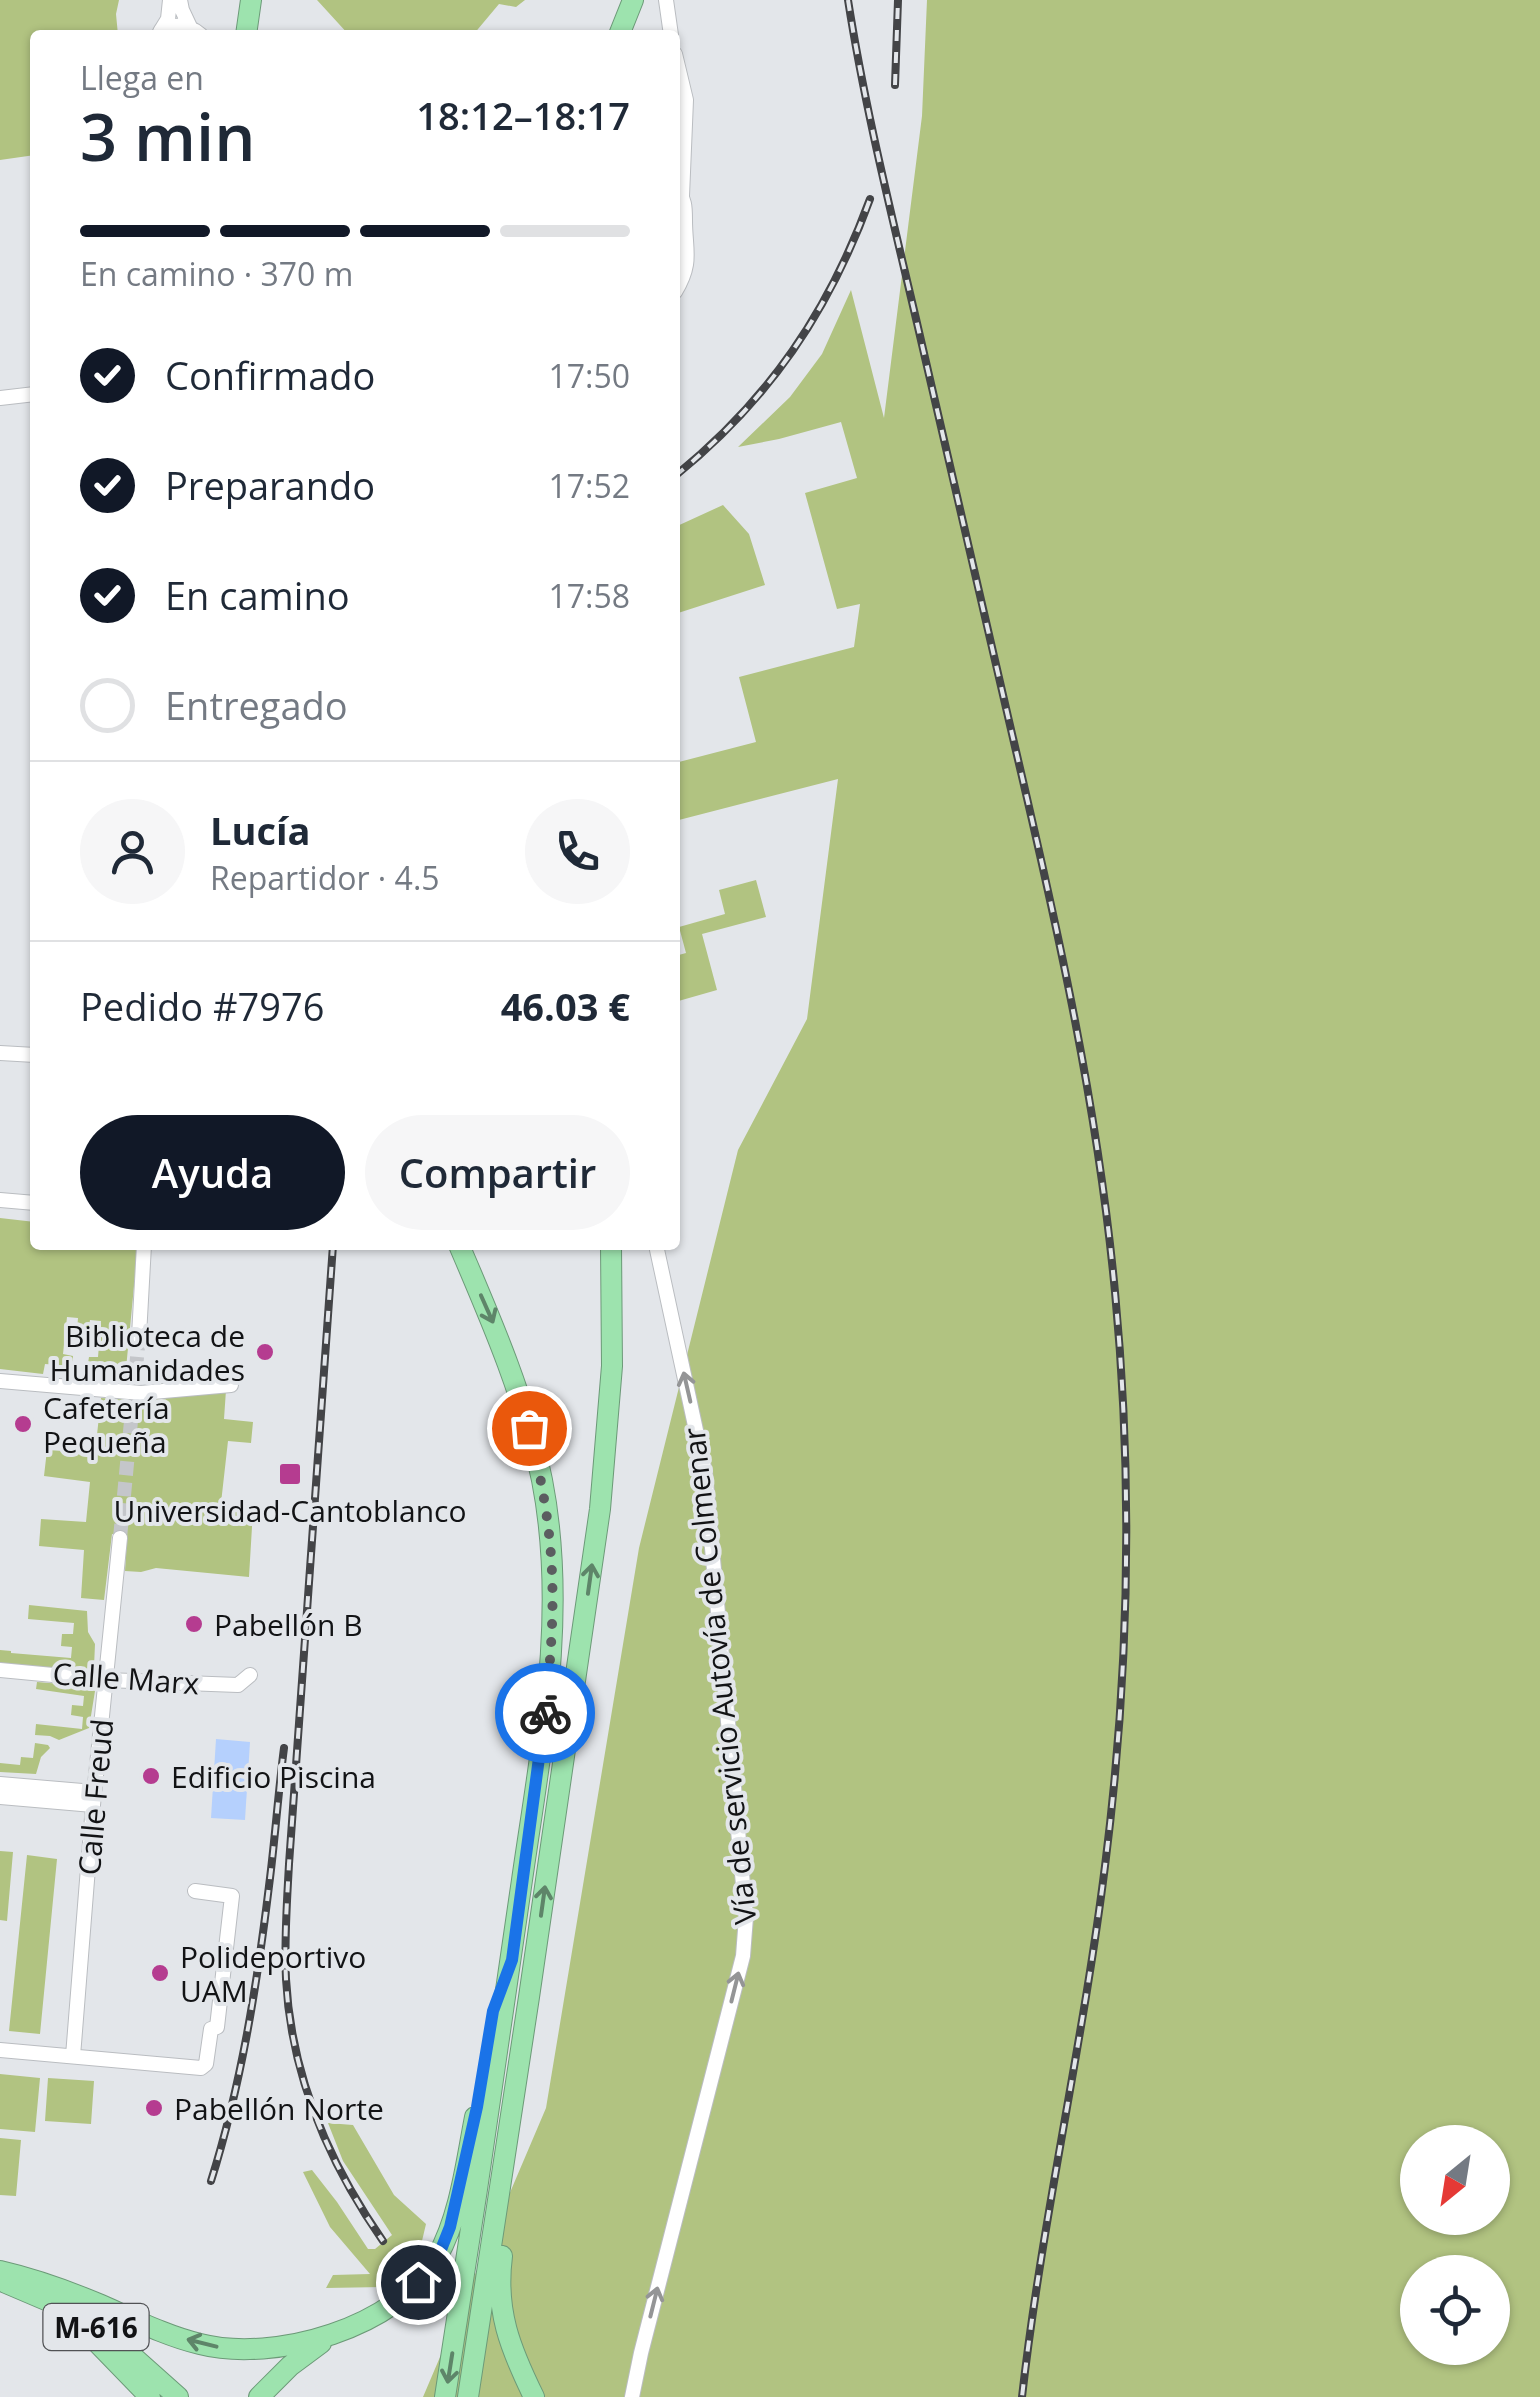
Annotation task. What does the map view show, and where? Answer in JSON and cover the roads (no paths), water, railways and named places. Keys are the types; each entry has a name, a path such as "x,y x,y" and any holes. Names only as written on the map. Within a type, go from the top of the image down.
{"highway":[{"path":"247,30 250,0"},
{"path":"620,30 633,0"},
{"path":"445,2397 512,1960 552,1653 552,1572 542,1483 522,1401 461,1250"},
{"path":"468,2397 600,1509 612,1366 611,1250"},
{"path":"259,2397 300,2349 357,2324 392,2303 418,2282 438,2257 457,2199 493,2011 512,1960"},
{"path":"530,1998 528,2082 500,2286 507,2336 534,2397"},
{"path":"0,2270 36,2280 201,2344 241,2350 300,2349"},
{"name":"M-616","path":"0,2280 60,2306 104,2331 178,2397"},
{"name":"M-616","path":"0,2292 58,2314 84,2329 166,2397"},
{"path":"84,2329 150,2397"}],"street":[{"path":"161,30 168,19 170,0"},
{"path":"180,0 195,30"},
{"path":"666,0 670,30"},
{"path":"167,30 180,25 193,30"},
{"path":"680,75 686,100 680,180"},
{"path":"680,196 686,214 680,229 688,242 686,268 680,281"},
{"path":"0,398 30,395"},
{"path":"0,1053 30,1056"},
{"path":"0,1204 30,1207"},
{"path":"139,1336 144,1250"},
{"name":"Vía de servicio Autovía de Colmenar","path":"632,2397 743,1956 746,1917 704,1472 657,1250"},
{"path":"0,1381 141,1393 231,1385"},
{"name":"Calle Freud","path":"73,2056 120,1538"},
{"name":"Calle Marx","path":"0,1670 106,1680 238,1685 250,1675"},
{"path":"0,1784 94,1799"},
{"path":"0,1797 94,1799"},
{"path":"0,2050 201,2068 206,2064 211,2029 218,2027 232,1896 195,1892"}],"water":[{"path":"216,1739 250,1742 245,1820 211,1818"}],"tunnel":[{"path":"120,1538 139,1336"}],"railway":[{"path":"848,0 880,162 1075,1020 1108,1224 1121,1363 1126,1579 1113,1795 1096,1933 1040,2264 1022,2397"},
{"path":"895,85 898,0"},
{"path":"680,472 739,416 792,351 835,279 870,199"},
{"path":"333,1250 289,1864 286,1979 296,2050 316,2117 345,2180 383,2241"},
{"path":"211,2181 231,2109 253,1998 284,1748"}],"place":[{"name":"Biblioteca de Humanidades","path":"265,1352"},
{"name":"Cafetería Pequeña","path":"23,1424"},
{"name":"Universidad-Cantoblanco","path":"290,1474"},
{"name":"Pabellón B","path":"194,1624"},
{"name":"Edificio Piscina","path":"151,1776"},
{"name":"Polideportivo UAM","path":"160,1973"},
{"name":"Pabellón Norte","path":"154,2108"}]}
